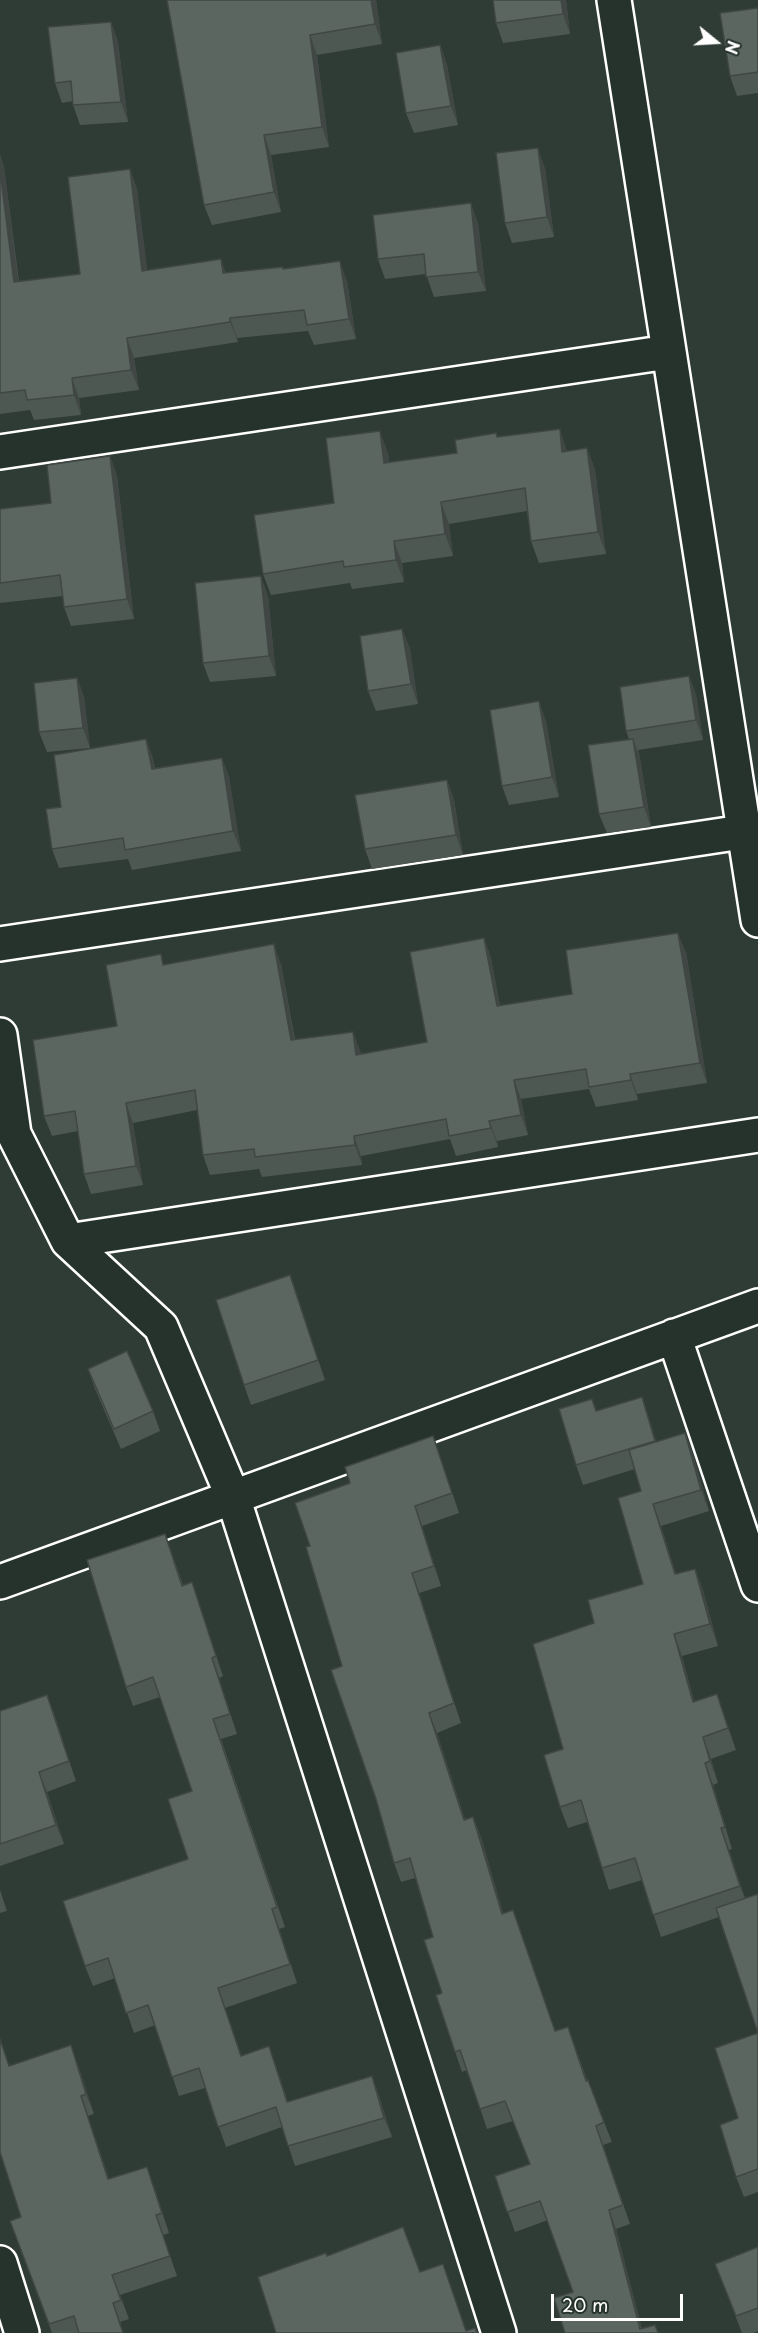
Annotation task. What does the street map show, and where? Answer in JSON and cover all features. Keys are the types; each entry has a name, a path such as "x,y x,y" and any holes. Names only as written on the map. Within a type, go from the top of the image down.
{"street":[{"path":"614,0 742,832 758,920"},
{"path":"0,452 668,352"},
{"path":"0,944 742,832"},
{"path":"0,1035 14,1134 68,1240 161,1327 233,1497 500,2333"},
{"path":"68,1240 758,1135"},
{"path":"0,1582 758,1306"},
{"path":"674,1336 758,1585"},
{"path":"0,2263 22,2333"}],"building":[{"path":"167,0 371,0 375,24 310,35 322,127 264,135 274,192 204,205"},
{"path":"493,0 561,0 563,14 496,23"},
{"path":"758,8 758,72 730,76 720,13"},
{"path":"111,22 121,102 73,105 71,81 55,83 48,27"},
{"path":"440,45 451,106 406,113 396,53"},
{"path":"538,148 547,217 505,223 496,153"},
{"path":"130,169 142,271 221,259 223,273 283,267 283,269 340,261 349,319 307,325 304,310 230,318 230,322 127,338 131,370 72,378 74,395 27,400 25,390 0,393 0,170 14,282 80,274 68,177"},
{"path":"471,203 478,272 426,277 424,254 378,259 373,215"},
{"path":"560,429 562,452 587,448 598,532 531,541 525,488 441,502 445,534 394,541 396,560 344,567 343,561 263,574 254,515 334,503 326,438 380,431 384,463 457,453 455,440 496,433 497,437"},
{"path":"110,456 127,599 64,607 60,575 0,583 0,509 51,503 47,465"},
{"path":"261,576 269,656 203,663 195,583"},
{"path":"402,629 411,684 368,691 360,636"},
{"path":"689,676 696,720 626,731 620,687"},
{"path":"77,678 83,728 39,732 34,683"},
{"path":"539,701 552,777 502,786 490,710"},
{"path":"146,739 152,769 222,758 233,831 125,850 123,838 52,849 46,809 61,807 54,755"},
{"path":"633,739 644,807 599,814 588,745"},
{"path":"447,780 456,835 365,849 355,795"},
{"path":"678,933 700,1063 630,1074 631,1080 589,1087 586,1069 514,1080 521,1115 489,1121 491,1128 449,1136 446,1119 354,1136 355,1145 255,1157 254,1149 203,1155 195,1090 126,1103 136,1166 84,1174 75,1111 44,1116 33,1040 117,1026 106,965 161,954 163,965 274,944 291,1040 353,1032 356,1055 427,1042 410,952 484,938 497,1006 572,994 566,950"},
{"path":"290,1275 318,1360 244,1385 216,1300"},
{"path":"127,1351 153,1411 114,1429 88,1369"},
{"path":"642,1397 655,1441 576,1465 559,1409 592,1399 596,1411"},
{"path":"685,1433 701,1490 653,1504 675,1574 695,1569 710,1624 674,1634 693,1702 717,1694 728,1728 703,1737 710,1761 705,1763 725,1827 721,1828 740,1886 653,1915 635,1858 602,1868 581,1800 560,1807 544,1755 563,1749 533,1644 594,1623 588,1600 643,1584 618,1498 641,1491 629,1450"},
{"path":"433,1436 452,1493 415,1506 434,1566 412,1573 454,1703 429,1713 464,1820 473,1817 502,1914 513,1910 555,2031 568,2027 586,2081 588,2080 604,2122 596,2126 623,2205 609,2210 640,2329 655,2325 658,2333 565,2333 554,2298 573,2292 540,2201 507,2212 495,2176 530,2164 505,2101 480,2109 460,2050 455,2052 436,1995 442,1993 424,1940 433,1937 410,1858 394,1863 376,1799 331,1670 342,1666 306,1547 310,1546 295,1503 350,1483 345,1467"},
{"path":"165,1534 182,1586 192,1582 216,1656 212,1658 230,1714 213,1719 277,1907 272,1909 290,1964 218,1988 241,2056 269,2046 287,2102 372,2076 384,2118 288,2146 276,2107 218,2127 199,2068 172,2077 148,2005 126,2013 108,1958 85,1966 63,1901 188,1859 168,1799 192,1791 153,1677 126,1687 87,1560"},
{"path":"47,1695 69,1761 39,1772 56,1825 0,1844 0,1711"},
{"path":"758,1894 758,2033 716,1908"},
{"path":"758,2033 758,2169 736,2177 720,2125 738,2118 715,2048"},
{"path":"0,2039 9,2066 71,2045 86,2094 81,2096 108,2179 147,2167 162,2213 156,2215 170,2256 112,2275 121,2300 113,2303 123,2333 79,2333 74,2316 49,2324 10,2221 21,2217 0,2152"},
{"path":"403,2227 420,2272 443,2264 466,2331 475,2328 477,2333 276,2333 258,2277 326,2253 327,2256"},
{"path":"758,2247 758,2308 736,2316 715,2264"}]}
